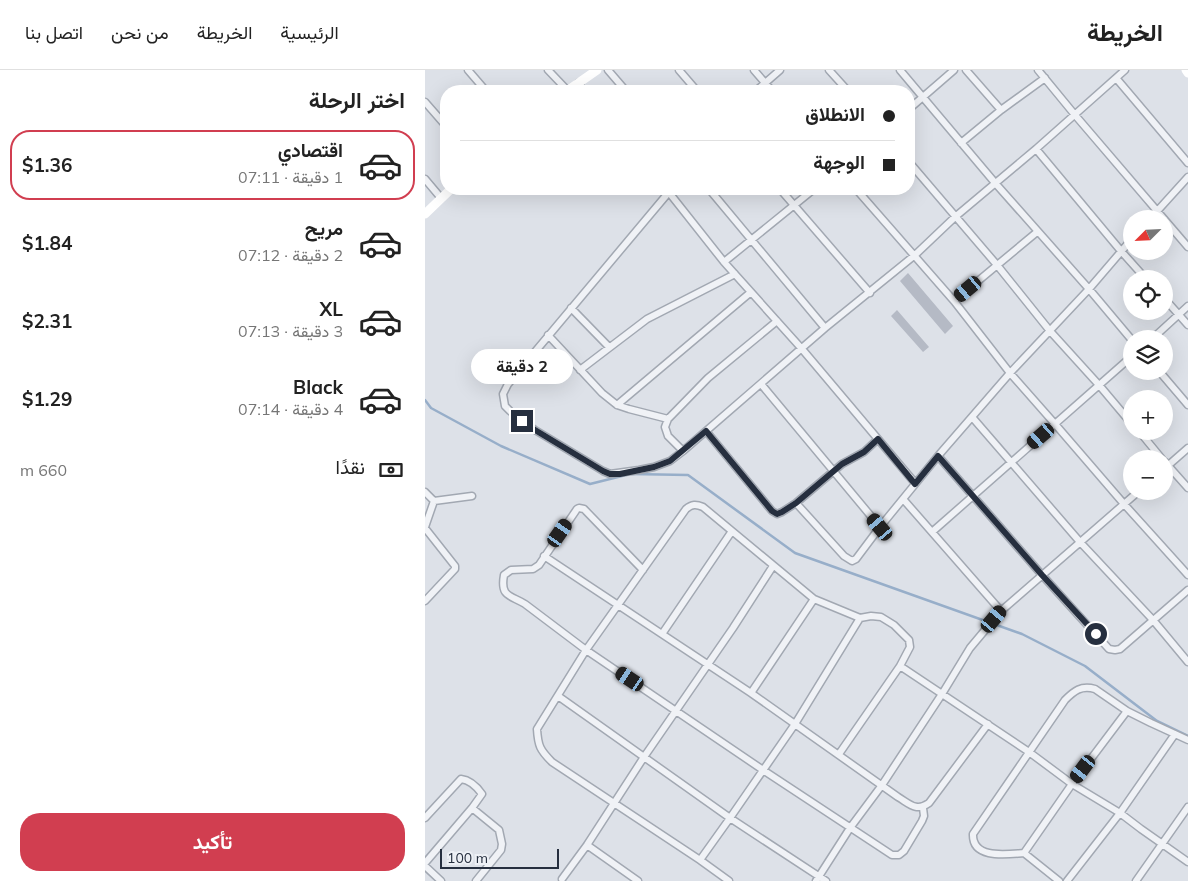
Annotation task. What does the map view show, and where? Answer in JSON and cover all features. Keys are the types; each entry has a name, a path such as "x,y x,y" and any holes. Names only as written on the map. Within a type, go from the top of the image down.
{"street":[{"path":"468,70 481,85"},
{"path":"548,70 562,85"},
{"path":"575,85 597,70"},
{"path":"608,70 621,85"},
{"path":"679,70 692,85"},
{"path":"754,70 765,84 780,70"},
{"path":"829,70 842,85"},
{"path":"899,70 912,85"},
{"path":"915,104 954,70"},
{"path":"966,70 1001,110"},
{"path":"1038,70 1156,210"},
{"path":"663,195 508,384 503,394 505,406 535,430 610,474 654,467 670,461 683,451 825,328 915,255 955,217 1037,149 1125,70"},
{"path":"961,143 1001,110 1045,78"},
{"path":"1116,78 1188,163"},
{"path":"915,88 995,184 1123,330"},
{"path":"425,102 440,119"},
{"path":"1037,149 1138,270"},
{"path":"915,169 1123,414"},
{"path":"1158,210 1188,177"},
{"path":"425,179 441,198"},
{"path":"425,214 444,195"},
{"path":"671,195 724,262 802,349 915,484"},
{"path":"714,195 825,328"},
{"path":"785,195 870,293"},
{"path":"724,262 806,195"},
{"path":"861,195 954,301 1010,373 1188,576"},
{"path":"1173,230 1188,247"},
{"path":"954,301 1037,232"},
{"path":"796,503 844,556 852,561 857,559 880,527 938,456 1010,373 1089,289 1121,251"},
{"path":"580,370 647,319 735,274"},
{"path":"617,405 751,292"},
{"path":"1162,330 1188,306"},
{"path":"571,308 609,347"},
{"path":"1173,308 1188,325"},
{"path":"683,451 668,436 665,427 669,419 708,378 777,321"},
{"path":"548,335 602,393 617,405 629,410 669,419"},
{"path":"932,532 1123,364"},
{"path":"1167,380 1188,405"},
{"path":"761,384 880,527"},
{"path":"972,417 1080,542 1153,620 1188,662"},
{"path":"706,431 772,511 777,514 796,503 848,460 864,452 878,439"},
{"path":"1146,440 1153,450"},
{"path":"1173,458 1188,448"},
{"path":"938,456 1109,649 1120,649 1188,590"},
{"path":"1173,473 1188,488"},
{"path":"425,492 434,501"},
{"path":"434,501 471,496"},
{"path":"903,499 1001,611"},
{"path":"817,878 942,694 970,648 1001,611 1129,500"},
{"path":"425,601 455,569 455,566 425,528 434,501"},
{"path":"729,881 552,762 543,753 537,742 537,729 586,650 686,509 691,505 697,504 703,507 814,599 860,618 881,617 894,625 909,640 910,647 899,666 839,754"},
{"path":"643,570 584,509 579,508 539,564 533,570 511,570 504,575 503,588 504,592 509,596 525,604 586,650 892,855 899,855 904,850 922,821 924,816 923,808"},
{"path":"662,634 732,530"},
{"path":"544,556 751,693 915,807 923,808 929,803 987,724"},
{"path":"562,879 587,845 773,566"},
{"path":"751,693 814,599"},
{"path":"700,860 795,724 860,618"},
{"path":"899,666 1029,752 1072,784 1120,813 1188,862"},
{"path":"1059,881 1024,853 1002,855 984,852 976,847 972,840 973,834 1065,700 1074,691 1089,687 1151,724 1188,740"},
{"path":"558,696 730,818 817,878 826,881"},
{"path":"1024,853 1072,784 1127,711"},
{"path":"1067,881 1120,813 1175,734"},
{"path":"425,818 462,778 471,783 482,794 425,865 441,881"},
{"path":"1136,881 1188,807"},
{"path":"472,808 499,830 502,844 501,850 476,881"},
{"path":"587,845 638,881"}],"building":[{"path":"908,273 953,326 945,334 900,281"},
{"path":"897,310 929,347 923,352 891,316"}],"waterway":[{"path":"425,400 431,408 501,446 590,484 626,475"},
{"path":"631,474 688,475 795,553 1022,634 1085,666 1157,721 1188,736"}],"route":[{"path":"522,421 610,474 620,474 654,467 670,461 706,431 772,511 777,514 796,503 842,464 864,452 878,439 915,484 938,456 1096,634"}]}
